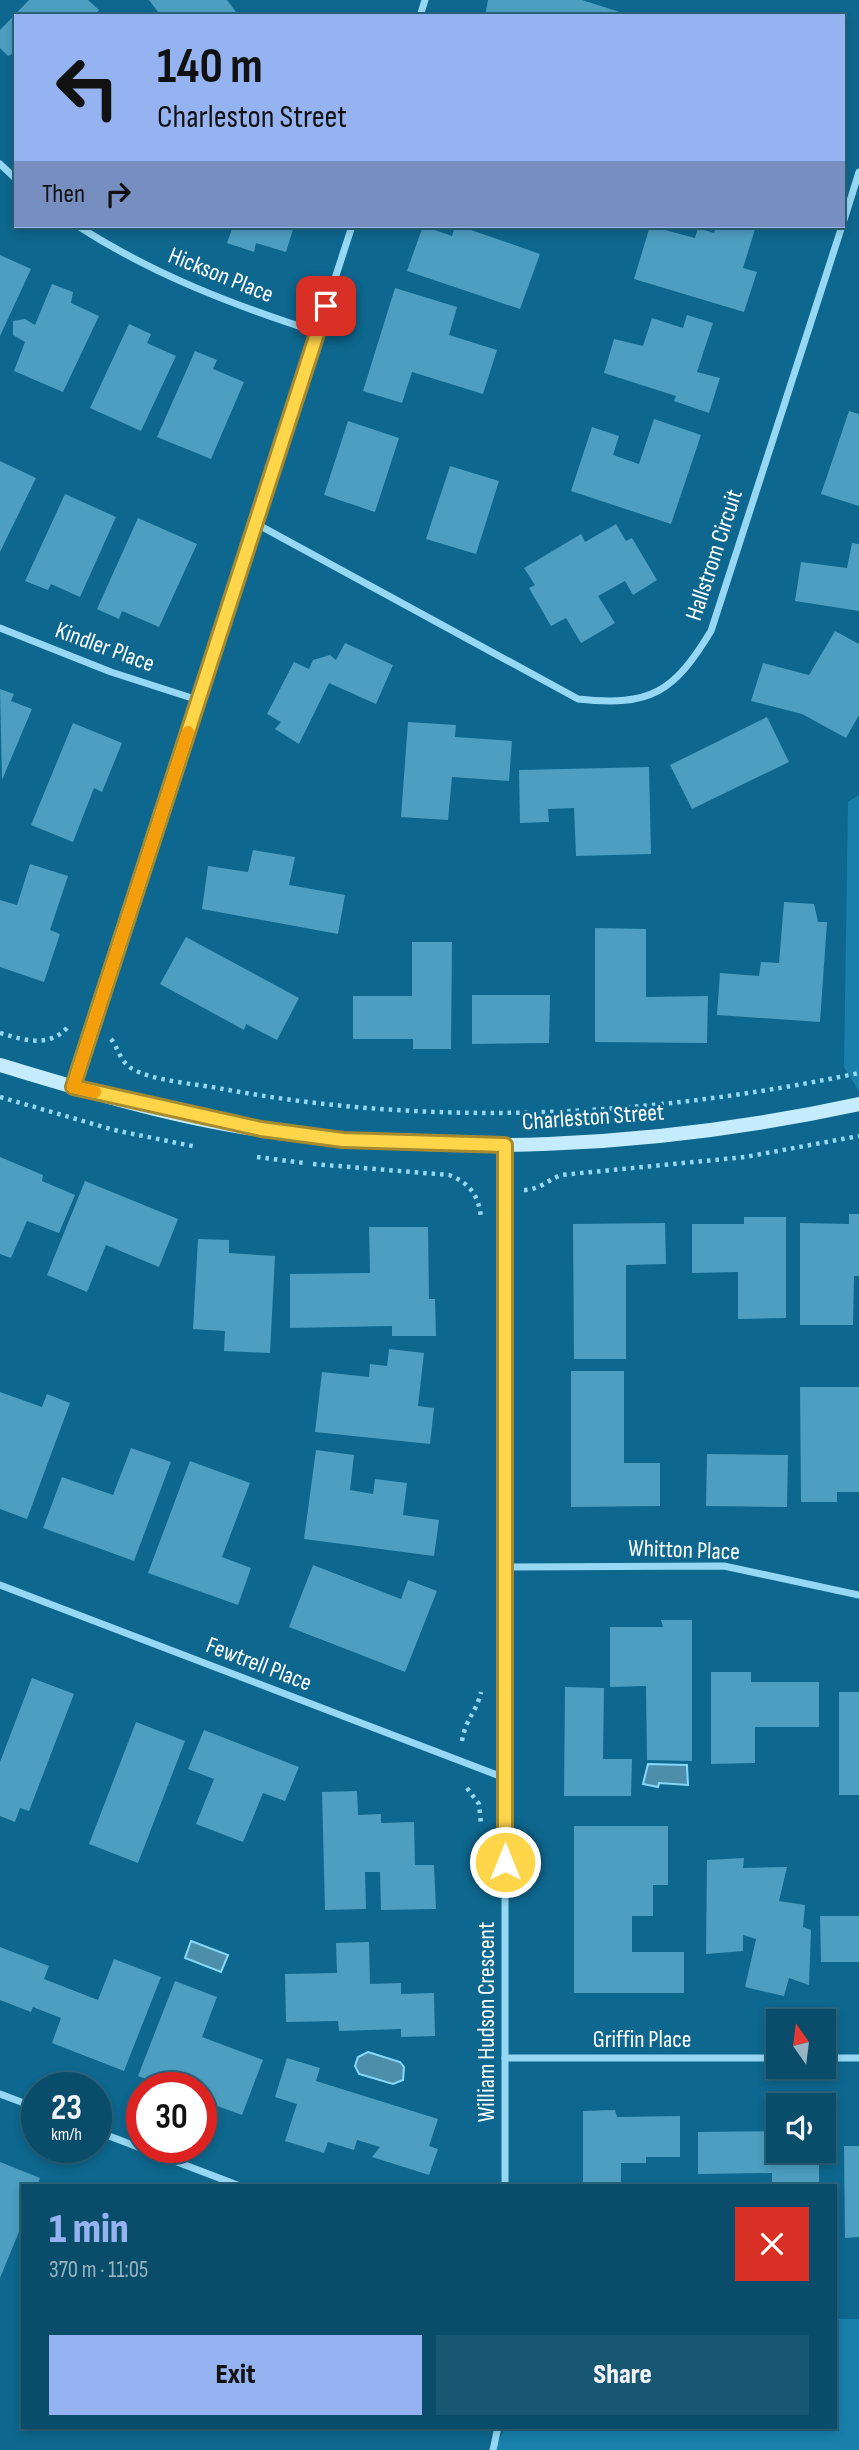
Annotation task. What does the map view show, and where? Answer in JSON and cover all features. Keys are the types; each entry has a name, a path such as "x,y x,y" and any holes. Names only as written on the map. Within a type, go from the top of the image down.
{"street":[{"path":"0,164 14,177"},
{"path":"845,217 859,172"},
{"name":"Hickson Place","path":"81,228 117,251 211,296 317,332"},
{"path":"73,1087 351,228"},
{"name":"Hallstrom Circuit","path":"256,523 578,699 618,704 656,693 688,668 711,631 841,228"},
{"name":"Kindler Place","path":"0,628 111,672 198,700"},
{"name":"Charleston Street","path":"0,1065 73,1087 261,1129 343,1140 505,1145 667,1136 859,1104"},
{"name":"William Hudson Crescent","path":"505,1145 505,2184"},
{"name":"Whitton Place","path":"505,1567 724,1566 859,1595"},
{"name":"Fewtrell Place","path":"0,1585 505,1778"},
{"name":"Griffin Place","path":"505,2058 766,2058"},
{"path":"836,2058 859,2058"},
{"path":"0,2094 21,2102"},
{"path":"112,2137 235,2184"},
{"path":"493,2450 498,2429"}],"path":[{"path":"0,1033 25,1040 46,1041 59,1037 71,1025"},
{"path":"113,1040 122,1061 143,1073 277,1099 416,1112 524,1114 625,1109 741,1096 859,1073"},
{"path":"0,1097 114,1130 200,1148"},
{"path":"532,1190 561,1175 745,1157 859,1136"},
{"path":"252,1156 380,1172 449,1175 461,1180 474,1191 480,1203 481,1224"},
{"path":"465,1723 477,1710 481,1679"},
{"path":"456,1781 466,1786 479,1804 481,1838"}],"shaded area":[{"path":"859,795 859,1091 844,1067 848,802"},
{"path":"648,1764 687,1765 688,1785 659,1783 658,1787 643,1784"},
{"path":"191,1941 228,1955 221,1972 185,1958"},
{"path":"368,2052 400,2062 404,2067 403,2080 393,2084 359,2074 355,2066 358,2057"},
{"path":"837,2319 859,2319 859,2450 493,2450 505,2429 837,2429"}],"building":[{"path":"29,0 88,0 99,10 96,14 15,14"},
{"path":"149,0 227,0 238,14 160,14"},
{"path":"488,0 582,0 626,14 485,14"},
{"path":"14,16 14,53 8,56 0,48 0,30"},
{"path":"232,228 293,228 286,252 256,243 254,252 227,243"},
{"path":"422,228 452,236 454,228 472,228 471,230 540,254 520,309 407,271"},
{"path":"649,228 695,238 698,228 714,233 715,228 755,228 743,268 757,272 744,312 634,279"},
{"path":"0,255 31,269 0,336"},
{"path":"52,284 73,292 71,303 99,316 63,392 14,371 25,342 13,335 13,321 25,319 35,325"},
{"path":"395,288 457,307 449,335 497,350 483,394 412,372 402,403 363,391"},
{"path":"687,315 713,323 697,372 720,378 709,413 674,401 676,396 604,373 614,339 643,346 652,318 683,328"},
{"path":"129,324 151,334 147,343 176,356 141,431 90,408"},
{"path":"195,351 217,360 213,369 244,382 211,459 157,437"},
{"path":"849,411 859,414 859,506 821,494"},
{"path":"654,419 701,435 671,524 571,491 592,427 619,436 613,455 639,464"},
{"path":"348,421 399,438 375,512 324,495"},
{"path":"0,461 36,478 0,552"},
{"path":"450,466 499,481 476,554 426,539"},
{"path":"65,494 116,517 80,597 51,584 48,590 25,581"},
{"path":"138,518 197,544 159,627 122,611 119,619 97,609"},
{"path":"616,524 626,541 632,538 657,580 633,595 625,581 598,596 615,623 581,643 566,618 551,626 529,588 535,585 524,568 581,534 585,542"},
{"path":"852,543 859,544 859,611 795,601 801,562 847,568"},
{"path":"835,631 859,644 859,715 846,738 802,714 751,701 763,663 809,675"},
{"path":"345,643 393,665 376,704 329,683 299,744 275,729 281,722 267,714 294,662 309,669 313,660 330,655 336,660"},
{"path":"0,689 14,694 11,701 32,709 2,780"},
{"path":"767,717 789,762 692,809 670,765"},
{"path":"408,722 456,725 455,737 512,741 509,781 452,777 448,820 401,817"},
{"path":"73,723 122,743 102,792 94,788 73,842 31,825"},
{"path":"649,767 651,854 576,856 574,808 548,809 549,822 520,823 519,770"},
{"path":"253,850 295,857 289,885 345,895 338,934 202,909 208,866 248,872"},
{"path":"30,864 68,876 50,930 60,934 44,982 0,967 0,900 17,905"},
{"path":"784,902 814,904 818,922 827,922 820,1022 717,1015 720,973 759,976 761,962 779,963"},
{"path":"595,928 646,929 646,997 708,996 707,1043 595,1042"},
{"path":"186,937 299,998 277,1040 246,1024 244,1030 160,984"},
{"path":"412,942 452,942 451,1049 413,1049 413,1039 353,1039 353,996 412,996"},
{"path":"472,995 550,995 549,1043 472,1044"},
{"path":"0,1157 43,1175 42,1181 75,1195 59,1233 27,1221 11,1258 0,1254"},
{"path":"85,1181 178,1219 159,1267 106,1245 87,1292 47,1275"},
{"path":"849,1214 859,1214 859,1276 854,1276 853,1325 800,1325 800,1223 849,1224"},
{"path":"744,1217 786,1217 786,1318 738,1319 738,1272 692,1273 692,1224 744,1224"},
{"path":"665,1223 666,1264 626,1265 626,1359 574,1359 573,1224"},
{"path":"369,1227 428,1227 429,1299 435,1299 436,1336 392,1336 392,1326 290,1328 290,1274 370,1273"},
{"path":"198,1239 229,1240 229,1253 275,1256 270,1353 224,1351 225,1331 193,1329"},
{"path":"389,1349 424,1353 418,1406 434,1408 430,1444 315,1432 322,1372 369,1377 370,1364 387,1366"},
{"path":"571,1371 624,1371 624,1463 660,1463 660,1506 571,1507"},
{"path":"800,1387 859,1387 859,1492 837,1492 837,1502 801,1502"},
{"path":"0,1392 42,1407 47,1394 70,1403 27,1519 0,1509"},
{"path":"131,1448 171,1462 134,1561 43,1528 62,1477 113,1495"},
{"path":"316,1450 354,1455 350,1490 373,1494 375,1479 407,1483 403,1515 439,1520 434,1556 304,1539"},
{"path":"707,1454 788,1455 787,1507 706,1506"},
{"path":"190,1461 250,1483 222,1557 251,1568 238,1605 148,1573"},
{"path":"313,1565 401,1599 408,1580 437,1591 405,1672 289,1627"},
{"path":"661,1620 692,1620 692,1761 647,1760 646,1686 610,1687 610,1627 663,1627"},
{"path":"711,1672 751,1672 751,1682 819,1682 819,1727 755,1727 755,1763 711,1764"},
{"path":"32,1678 74,1694 29,1811 20,1808 15,1822 0,1816 0,1762"},
{"path":"565,1687 604,1688 603,1759 632,1759 631,1796 564,1796"},
{"path":"839,1692 859,1692 859,1795 839,1795"},
{"path":"136,1722 185,1741 138,1863 89,1844"},
{"path":"204,1730 299,1767 285,1801 263,1793 243,1842 196,1824 214,1779 188,1769"},
{"path":"357,1791 358,1815 381,1814 381,1823 414,1822 415,1865 434,1865 436,1909 381,1910 380,1872 365,1872 366,1909 325,1910 322,1792"},
{"path":"574,1826 668,1826 668,1885 653,1885 653,1916 632,1916 632,1952 684,1952 684,1993 574,1993"},
{"path":"744,1858 743,1868 787,1867 779,1901 805,1905 803,1927 811,1930 809,1985 789,1978 784,1996 745,1987 756,1939 743,1935 743,1951 706,1954 707,1860"},
{"path":"820,1916 859,1916 859,1962 821,1962"},
{"path":"369,1942 370,1984 401,1983 401,1994 434,1993 435,2036 401,2037 401,2029 339,2031 338,2021 286,2022 285,1974 337,1973 336,1943"},
{"path":"0,1947 49,1966 44,1979 98,2000 114,1959 161,1977 124,2071 52,2043 61,2018 33,2007 31,2012 0,2000"},
{"path":"175,1981 217,1997 202,2037 263,2060 242,2115 217,2106 217,2072 140,2072"},
{"path":"287,2058 320,2068 316,2081 438,2119 429,2146 438,2149 429,2175 372,2157 380,2147 357,2140 354,2150 328,2142 324,2153 285,2141 297,2104 275,2097"},
{"path":"615,2110 617,2117 680,2116 680,2157 646,2157 646,2163 621,2163 621,2184 583,2184 583,2111"},
{"path":"766,2131 766,2163 819,2163 819,2184 772,2184 772,2173 698,2174 698,2132"},
{"path":"844,2146 859,2146 859,2237 845,2238"},
{"path":"0,2162 40,2178 38,2184 21,2184 21,2227 0,2278"}],"slow traffic":[{"path":"95,1092 73,1087 188,732"}],"route":[{"path":"326,306 73,1087 261,1129 343,1140 505,1145 505,1862"}]}
